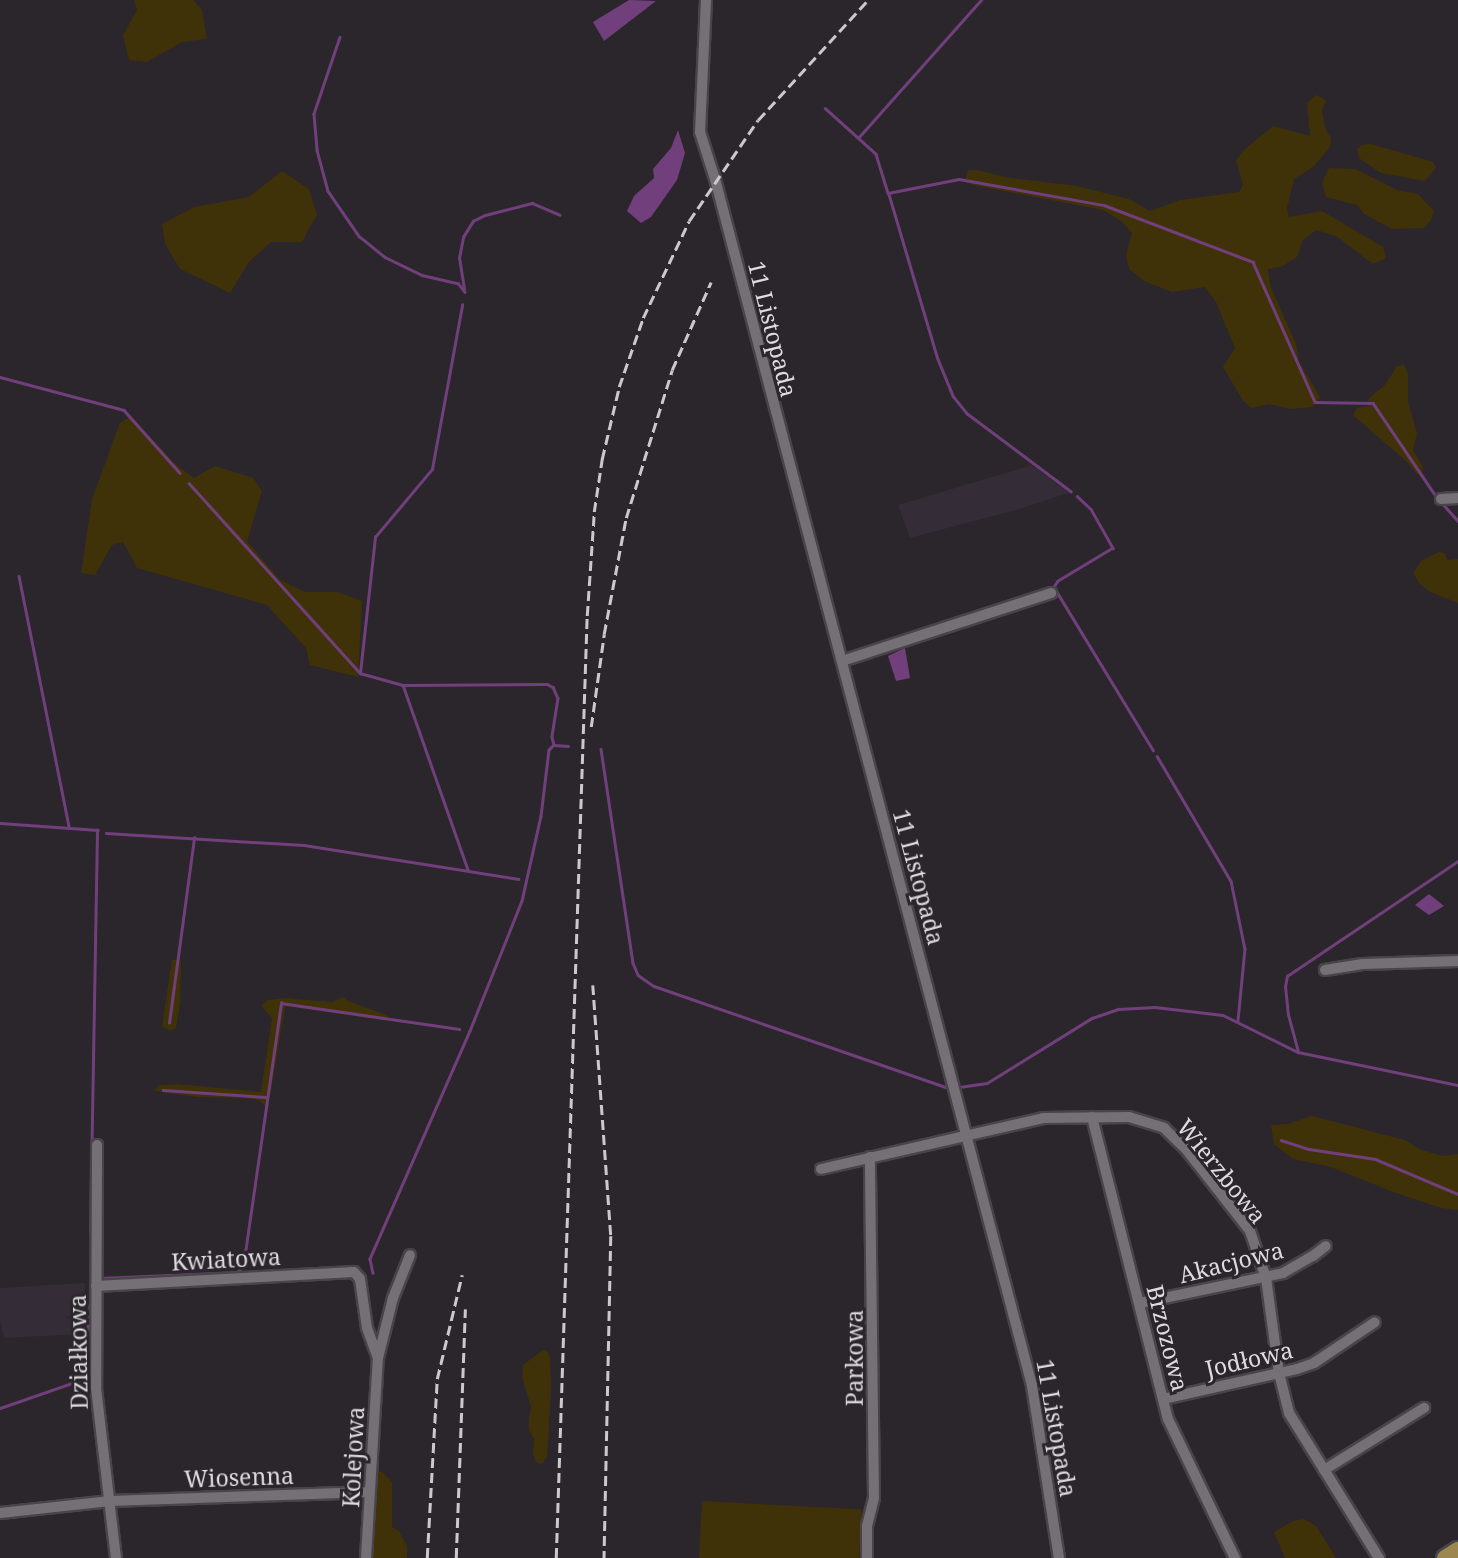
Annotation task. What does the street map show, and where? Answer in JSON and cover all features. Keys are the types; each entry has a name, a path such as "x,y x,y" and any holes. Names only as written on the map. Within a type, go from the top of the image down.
{"main road":[{"path":"1445,1558 1458,1550"},
{"path":"1451,1558 1458,1550"}],"street":[{"name":"11 Listopada","path":"706,0 700,132 1032,1386 1059,1558"},
{"path":"1441,499 1458,498"},
{"path":"842,661 1051,593"},
{"path":"1325,970 1363,964 1458,961"},
{"name":"Wierzbowa","path":"821,1169 1029,1120 1092,1117 1142,1119 1171,1132 1250,1231 1266,1278 1279,1373 1293,1421 1379,1558"},
{"name":"Brzozowa","path":"1092,1117 1173,1432 1235,1558"},
{"name":"Działkowa","path":"97,1145 96,1388 116,1558"},
{"name":"Parkowa","path":"867,1558 868,1520 874,1489 870,1157"},
{"name":"Akacjowa","path":"1140,1303 1266,1278 1295,1267 1326,1246"},
{"name":"Kolejowa","path":"366,1558 378,1358 393,1298 410,1255"},
{"name":"Kwiatowa","path":"96,1286 358,1274"},
{"name":"Kolejowa","path":"358,1274 367,1328 378,1358"},
{"name":"Jodłowa","path":"1163,1399 1314,1363 1375,1322"},
{"path":"1324,1470 1424,1408"},
{"name":"Wiosenna","path":"0,1513 110,1501 370,1492"}],"shaded area":[{"path":"134,0 193,0 202,10 207,39 182,42 147,62 129,60 123,35 137,10"},
{"path":"629,0 656,1 604,41 593,22"},
{"path":"1316,95 1326,100 1322,111 1325,128 1331,138 1330,147 1313,167 1294,179 1287,208 1289,217 1322,211 1383,247 1386,258 1373,264 1336,236 1316,230 1303,240 1297,257 1281,267 1268,269 1270,285 1296,344 1299,362 1320,397 1313,407 1290,409 1269,404 1251,408 1242,399 1223,367 1235,348 1216,302 1205,287 1172,292 1144,281 1129,269 1126,255 1132,233 1121,221 1103,210 973,185 965,181 968,170 979,170 1004,177 1077,186 1129,199 1150,211 1180,200 1239,192 1243,185 1236,160 1273,126 1310,136 1307,103"},
{"path":"678,130 685,153 677,180 651,217 641,223 627,211 634,196 654,178 653,169 671,148"},
{"path":"1371,144 1433,162 1436,168 1425,181 1381,173 1360,159 1357,149"},
{"path":"1329,168 1355,169 1397,190 1418,194 1434,211 1431,220 1424,228 1392,229 1364,214 1357,205 1326,197 1322,183"},
{"path":"282,171 309,189 317,215 302,242 271,242 249,262 230,293 180,269 165,244 162,224 194,207 249,197"},
{"path":"1404,365 1408,374 1408,402 1417,433 1413,450 1423,467 1422,474 1417,474 1353,415 1357,408 1368,406 1369,398 1385,385 1397,366"},
{"path":"131,416 174,463 194,478 215,466 253,478 262,491 247,541 280,580 305,592 337,592 362,601 358,677 310,665 306,648 267,605 137,568 123,542 112,545 95,575 81,573 92,499 120,423"},
{"path":"1032,465 1069,493 910,538 898,505"},
{"path":"1439,552 1445,553 1447,560 1458,559 1458,603 1430,592 1420,584 1413,573 1422,560"},
{"path":"905,648 910,678 896,681 888,656"},
{"path":"1429,894 1444,906 1429,915 1415,905"},
{"path":"172,960 180,960 181,964 180,1004 176,1028 170,1031 162,1026"},
{"path":"344,997 348,1001 387,1015 388,1021 285,1006 268,1109 259,1100 197,1097 155,1091 159,1085 177,1084 261,1092 272,1018 261,1006 268,1000 284,998 332,1002"},
{"path":"1312,1116 1405,1140 1419,1149 1442,1156 1458,1154 1458,1210 1441,1208 1396,1193 1331,1167 1293,1159 1274,1144 1271,1125 1287,1124"},
{"path":"85,1283 83,1334 4,1338 0,1321 0,1288"},
{"path":"543,1350 548,1352 550,1357 551,1390 547,1457 542,1464 536,1462 533,1454 534,1439 529,1430 531,1407 522,1377 523,1365"},
{"path":"381,1471 392,1482 392,1527 399,1531 407,1546 407,1558 370,1558 374,1481 375,1474"},
{"path":"702,1501 862,1509 859,1558 699,1558"},
{"path":"1304,1519 1316,1526 1336,1558 1285,1558 1274,1532 1293,1521"}],"waterway":[{"path":"858,138 981,0"},
{"path":"340,37 314,114 317,150 328,191 359,236 385,257 422,275 458,283 465,292"},
{"path":"825,108 876,154 888,193"},
{"path":"1071,492 967,414 953,397 937,358 888,193 959,179 1104,205 1253,262 1315,402 1373,403 1436,496"},
{"path":"464,289 459,258 463,237 473,221 485,215 532,203 560,215"},
{"path":"360,673 375,537 432,469 462,305"},
{"path":"0,377 124,410 180,473"},
{"path":"189,483 360,673 403,685 547,684 553,687 558,698 552,737 554,745 549,750 541,816 522,901 470,1031 370,1259 373,1273"},
{"path":"1077,496 1091,509 1113,548 1058,581 1054,587 1153,750"},
{"path":"1442,503 1458,521"},
{"path":"19,576 69,827"},
{"path":"403,685 468,870"},
{"path":"554,745 568,746"},
{"path":"601,749 633,963 638,975 654,986 949,1088"},
{"path":"1157,756 1231,881 1245,949 1238,1021"},
{"path":"0,823 98,830"},
{"path":"90,1232 97,830"},
{"path":"106,833 304,845 518,879"},
{"path":"169,1023 194,838"},
{"path":"1298,1052 1288,1015 1285,987 1287,976 1458,861"},
{"path":"100,1278 237,1272 243,1267 281,1003 459,1029"},
{"path":"959,1087 987,1083 1092,1018 1118,1009 1155,1007 1223,1015 1298,1052 1458,1085"},
{"path":"163,1090 266,1097"},
{"path":"1281,1140 1309,1149 1375,1159 1458,1194"},
{"path":"87,1334 92,1278"},
{"path":"0,1408 81,1380 87,1376 87,1351"}],"railway":[{"path":"556,1558 587,616 594,512 602,459 619,387 643,318 689,221 758,120 868,0"},
{"path":"591,727 604,634 626,518 672,370 711,282"},
{"path":"593,985 611,1236 604,1558"},
{"path":"427,1558 437,1379 462,1275"},
{"path":"456,1558 465,1309"}]}
